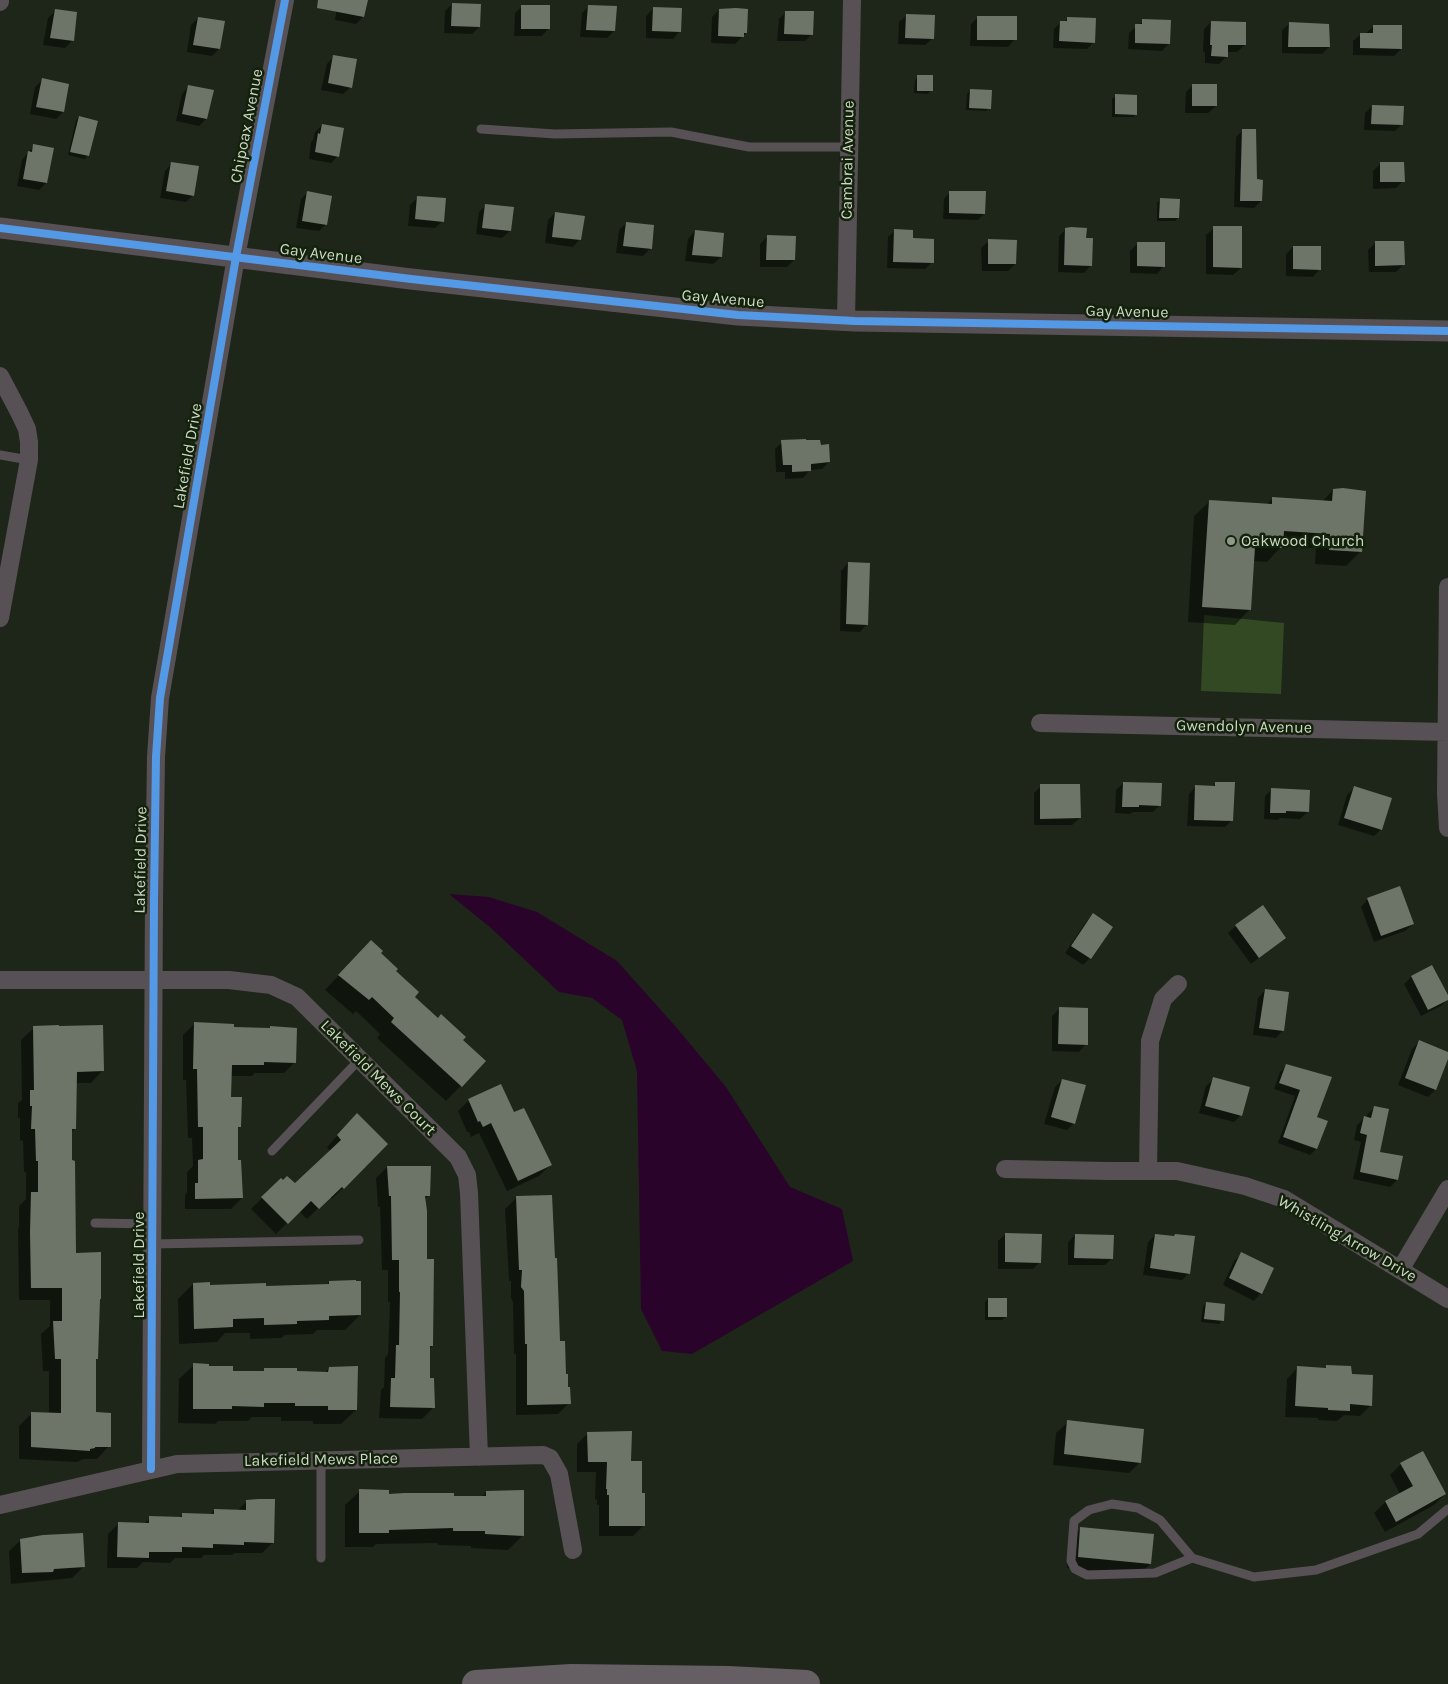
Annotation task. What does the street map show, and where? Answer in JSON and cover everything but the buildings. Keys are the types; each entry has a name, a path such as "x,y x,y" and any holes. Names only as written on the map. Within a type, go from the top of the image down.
{"highway":[{"path":"476,1684 571,1678 728,1680 806,1684"}],"street":[{"name":"Chipoax Avenue","path":"236,257 285,0"},
{"name":"Cambrai Avenue","path":"846,320 852,0"},
{"name":"Gay Avenue","path":"0,228 411,279 738,315 846,320 1448,331"},
{"name":"Lakefield Drive","path":"151,1469 156,757 160,698 236,257"},
{"path":"0,376 27,429 29,442 29,460 0,618"},
{"path":"1448,588 1446,793 1448,828"},
{"name":"Gwendolyn Avenue","path":"1040,724 1447,732"},
{"name":"Lakefield Mews Court","path":"0,980 229,980 271,985 297,996 458,1157 467,1175 479,1457"},
{"path":"1148,1171 1150,1041 1163,999 1178,984"},
{"name":"Whistling Arrow Drive","path":"1005,1169 1177,1170 1245,1186 1284,1200 1448,1299"},
{"path":"1400,1270 1448,1189"},
{"name":"Lakefield Mews Place","path":"0,1505 177,1464 543,1455 550,1458 559,1474 573,1550"}],"lane":[{"path":"481,128 555,134 671,132 749,147 848,147"},
{"path":"0,455 29,460"},
{"path":"272,1151 360,1059"},
{"path":"94,1222 153,1224"},
{"path":"153,1244 359,1240"},
{"path":"321,1460 321,1558"},
{"path":"1192,1558 1155,1573 1087,1575 1075,1569 1071,1561 1074,1521 1089,1510 1112,1504 1138,1508 1160,1520 1192,1558 1254,1577 1316,1570 1418,1534 1448,1509"}],"green space":[{"path":"1204,615 1284,623 1281,694 1201,691"}],"shaded area":[{"path":"449,894 489,897 537,912 617,961 726,1087 790,1187 842,1209 853,1261 692,1354 662,1351 641,1309 637,1071 622,1020 592,998 559,992 491,928"}],"cycle path":[{"path":"151,1469 154,899 156,757 160,698 236,257 285,0"},
{"path":"0,228 411,279 738,315 855,321 1448,331"}],"place":[{"name":"Oakwood Church","path":"1231,541"}]}
